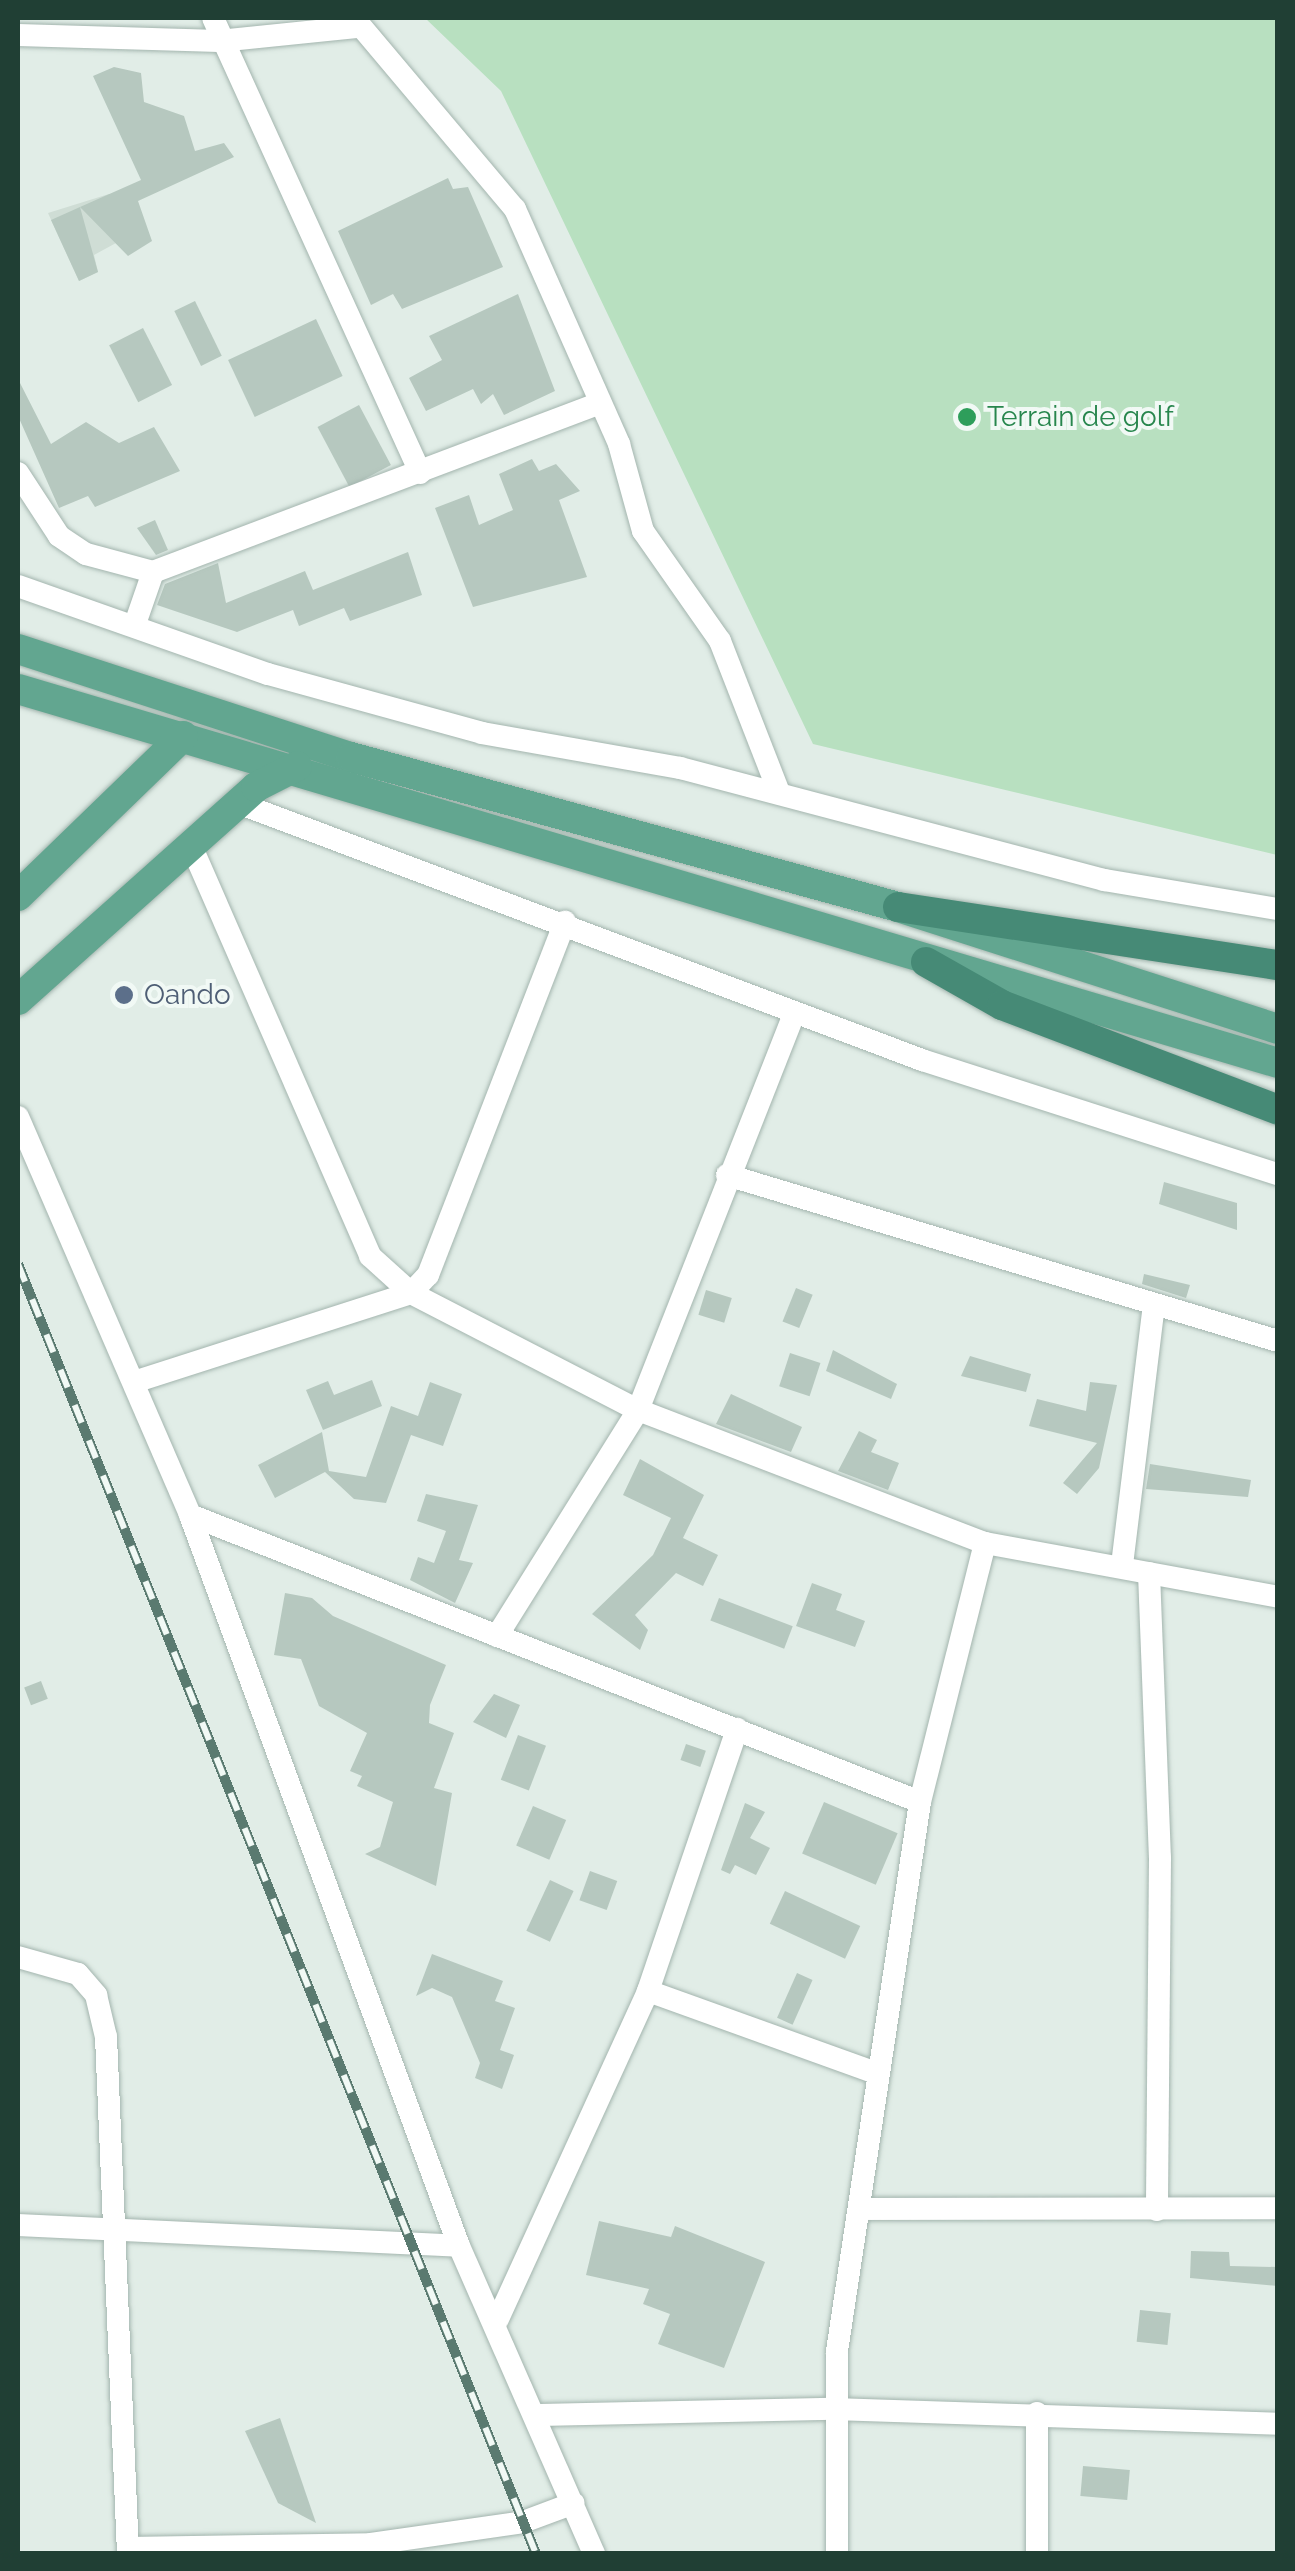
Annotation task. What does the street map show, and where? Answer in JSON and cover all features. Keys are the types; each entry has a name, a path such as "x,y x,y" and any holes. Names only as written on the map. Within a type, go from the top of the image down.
{"highway":[{"path":"898,907 1278,964"},
{"path":"926,962 1002,1005 1278,1110"}],"main road":[{"path":"18,649 272,725 351,757 898,907 1278,1029"},
{"path":"18,690 183,736 926,962 1278,1063"},
{"path":"18,896 183,736 224,740 272,725"},
{"path":"18,1000 193,850 238,803 284,768 351,757"}],"street":[{"path":"213,18 219,42 420,473"},
{"path":"18,34 219,42 355,22 515,209 600,403 642,531 720,641 779,792"},
{"path":"18,473 60,536 86,554 153,572 600,403"},
{"path":"135,624 153,572"},
{"path":"18,586 135,624 268,674 482,734 779,792 968,850 1278,909"},
{"path":"238,803 564,922 794,1014 1278,1174"},
{"path":"193,850 370,1256 410,1293 638,1410 986,1542 1278,1597"},
{"path":"134,1382 410,1293 441,1254 564,922"},
{"path":"498,1636 638,1410 727,1175 794,1014"},
{"path":"18,1117 190,1515 459,2246 498,2319 594,2554"},
{"path":"727,1175 1278,1341"},
{"path":"1122,1565 1154,1305"},
{"path":"190,1515 920,1802"},
{"path":"838,2554 833,2409 878,2074 920,1802 986,1542"},
{"path":"1149,1573 1160,1858 1157,2210"},
{"path":"498,2319 648,1990 736,1729"},
{"path":"18,1957 78,1974 96,1995 115,2231 128,2551 371,2549 523,2522 574,2503"},
{"path":"648,1990 878,2074"},
{"path":"860,2209 1278,2208"},
{"path":"18,2224 459,2246"},
{"path":"539,2415 833,2409 1278,2424"},
{"path":"1037,2413 1037,2554"}],"shaded area":[{"path":"109,194 116,243 94,255 98,272 79,281 48,213"}],"green space":[{"name":"Terrain de golf","path":"425,18 1277,18 1277,855 813,744 501,91"}],"building":[{"path":"114,67 141,73 144,102 184,116 195,151 224,143 234,157 138,201 152,241 128,256 80,207 141,180 93,76"},
{"path":"448,178 453,189 468,187 503,267 402,309 393,294 371,305 338,231"},
{"path":"80,207 98,272 79,281 51,220"},
{"path":"518,294 555,391 504,415 493,394 481,404 473,389 426,411 409,378 442,360 429,336"},
{"path":"195,301 222,356 201,366 174,311"},
{"path":"316,319 343,376 255,417 228,360"},
{"path":"143,328 172,385 138,402 109,345"},
{"path":"18,379 51,444 86,422 119,443 154,427 180,471 95,507 88,496 59,508 18,416"},
{"path":"359,405 391,465 349,487 318,427"},
{"path":"532,459 539,471 556,464 580,491 559,500 587,577 473,607 435,508 469,495 479,525 513,510 499,474"},
{"path":"155,520 168,550 156,555 137,528"},
{"path":"408,552 422,595 350,621 344,608 299,626 293,610 237,632 157,605 165,584 218,563 226,603 305,571 313,590"},
{"path":"1164,1182 1237,1203 1237,1230 1159,1204"},
{"path":"1144,1274 1190,1285 1186,1298 1142,1284"},
{"path":"796,1288 813,1295 799,1328 783,1321"},
{"path":"706,1290 732,1298 724,1323 698,1315"},
{"path":"833,1350 897,1384 891,1399 826,1371"},
{"path":"790,1353 820,1363 810,1396 779,1386"},
{"path":"970,1356 1031,1374 1026,1392 961,1376"},
{"path":"372,1380 382,1406 323,1430 306,1390 328,1381 334,1395"},
{"path":"430,1382 462,1394 443,1446 411,1435 386,1503 354,1499 325,1472 275,1498 258,1465 322,1432 329,1471 366,1477 391,1406 418,1416"},
{"path":"1090,1382 1117,1385 1099,1468 1077,1494 1063,1483 1097,1443 1029,1426 1037,1399 1086,1411"},
{"path":"731,1394 802,1427 791,1452 716,1424"},
{"path":"859,1431 877,1440 871,1452 899,1463 888,1490 838,1471"},
{"path":"640,1459 704,1495 683,1538 718,1555 703,1586 676,1573 635,1615 648,1630 640,1650 592,1614 653,1555 671,1518 623,1495"},
{"path":"1150,1464 1251,1480 1248,1497 1146,1489"},
{"path":"426,1494 478,1505 459,1560 473,1563 455,1603 410,1580 418,1557 434,1563 446,1531 417,1521"},
{"path":"812,1583 842,1594 836,1610 865,1621 855,1647 796,1626"},
{"path":"285,1593 312,1598 333,1616 446,1665 430,1705 429,1723 454,1733 434,1788 452,1793 436,1886 365,1854 380,1847 393,1802 357,1786 362,1776 350,1771 367,1733 319,1706 301,1659 274,1655"},
{"path":"719,1598 793,1626 784,1649 710,1620"},
{"path":"41,1681 48,1699 31,1705 24,1687"},
{"path":"494,1694 520,1705 506,1738 473,1722"},
{"path":"518,1735 546,1746 529,1791 501,1780"},
{"path":"686,1744 706,1751 700,1767 680,1760"},
{"path":"824,1802 898,1833 876,1885 802,1854"},
{"path":"745,1803 765,1812 750,1838 770,1848 756,1875 735,1865 730,1874 721,1870"},
{"path":"533,1806 566,1820 549,1860 516,1846"},
{"path":"590,1871 617,1881 607,1910 579,1900"},
{"path":"550,1880 574,1891 550,1942 526,1931"},
{"path":"785,1891 860,1926 845,1959 770,1924"},
{"path":"432,1954 503,1981 495,2001 515,2008 500,2050 514,2055 502,2089 475,2078 480,2063 452,1997 432,1988 416,1996"},
{"path":"797,1973 813,1980 793,2025 777,2018"},
{"path":"599,2221 671,2237 675,2226 765,2262 724,2368 658,2344 670,2314 643,2304 649,2289 586,2275"},
{"path":"1191,2251 1229,2252 1230,2266 1278,2267 1278,2286 1190,2278"},
{"path":"1140,2310 1171,2313 1167,2345 1137,2342"},
{"path":"280,2418 316,2523 278,2503 245,2431"},
{"path":"1083,2466 1130,2470 1127,2500 1080,2496"}],"railway":[{"path":"18,1264 536,2554"}],"place":[{"name":"Terrain de golf","path":"967,417"},
{"name":"Oando","path":"124,995"}]}
